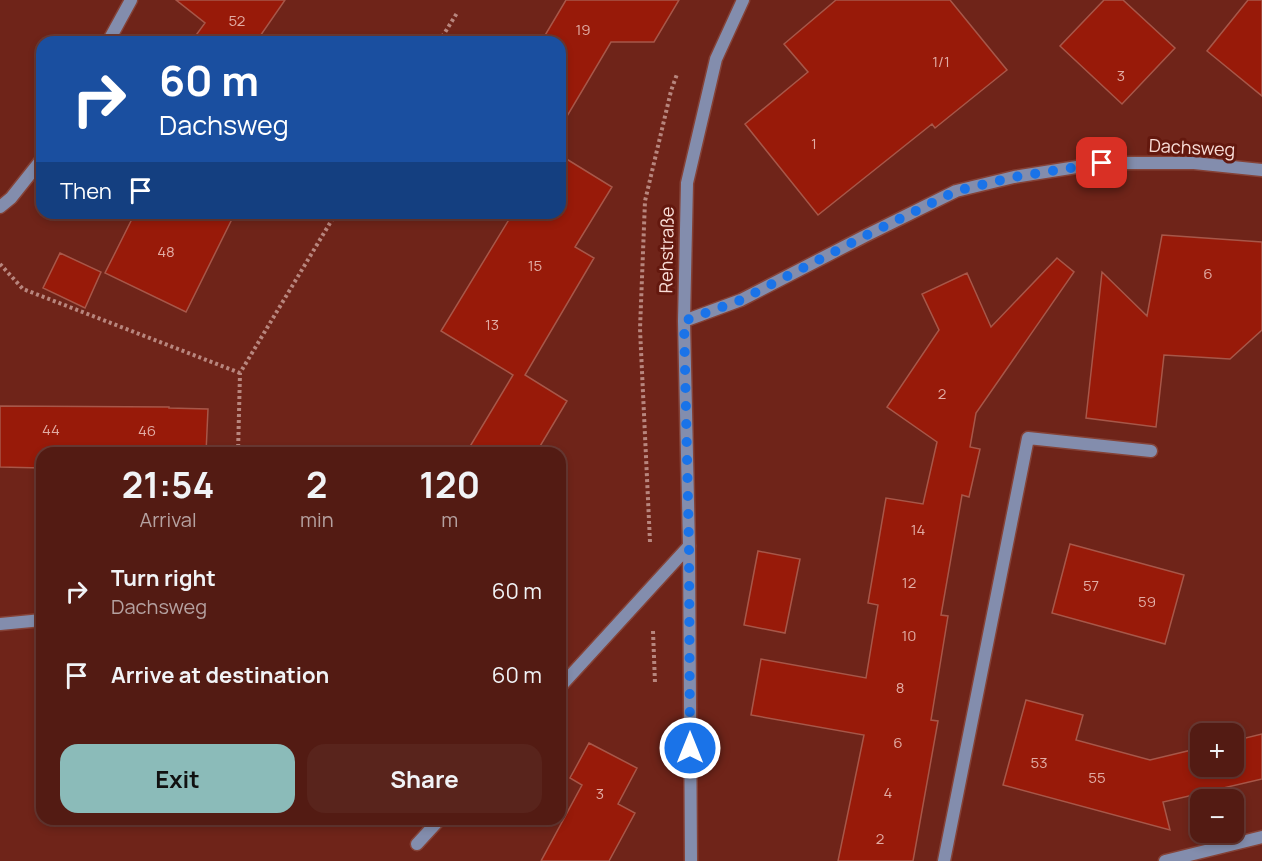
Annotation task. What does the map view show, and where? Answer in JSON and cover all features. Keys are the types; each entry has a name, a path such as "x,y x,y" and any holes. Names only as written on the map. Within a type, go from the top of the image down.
{"street":[{"path":"111,36 131,0"},
{"name":"Rehstraße","path":"691,861 689,546 684,321 687,183 716,60 743,0"},
{"name":"Dachsweg","path":"684,321 741,300 956,191 1014,177 1102,163 1194,163 1262,170"},
{"path":"0,207 11,198 36,167"},
{"path":"944,861 1028,438 1151,451"},
{"path":"566,680 689,546"},
{"path":"0,624 36,621"},
{"path":"417,844 434,825"},
{"path":"1165,861 1262,837"}],"path":[{"path":"443,36 457,13"},
{"path":"238,447 240,373 332,219"},
{"path":"0,264 23,288 240,373"}],"building":[{"path":"176,0 285,0 260,36 195,36 205,23"},
{"path":"566,0 679,0 654,42 611,42 566,118 566,36 545,36"},
{"path":"836,0 950,0 1007,70 935,128 932,124 818,215 745,124 808,72 784,44"},
{"path":"1104,0 1123,0 1175,48 1122,104 1060,46"},
{"path":"1248,0 1262,0 1262,96 1207,51"},
{"path":"566,159 612,187 575,247 594,258 525,375 567,401 540,447 470,447 513,375 441,331 509,219 566,219"},
{"path":"132,219 232,219 186,312 105,273"},
{"path":"1162,235 1262,242 1262,330 1230,359 1164,355 1156,427 1086,418 1102,272 1147,316"},
{"path":"60,253 101,272 85,308 43,288"},
{"path":"1057,258 1074,272 976,413 970,447 980,449 969,497 962,495 941,615 948,616 931,720 938,721 913,861 838,861 864,735 751,715 761,659 866,678 878,605 868,603 886,498 923,504 937,442 887,407 939,330 922,294 967,273 991,327"},
{"path":"0,406 208,409 206,447 36,447 36,468 0,467"},
{"path":"1070,544 1184,575 1165,644 1052,613"},
{"path":"758,551 800,559 785,633 744,625"},
{"path":"1026,700 1083,715 1076,740 1150,760 1190,750 1190,777 1244,777 1244,738 1262,734 1262,779 1219,789 1190,789 1190,796 1163,802 1170,830 1003,785"},
{"path":"589,743 637,768 618,804 635,813 609,861 541,861 560,825 566,825 566,815 582,785 570,778"}],"route":[{"path":"690,748 689,546 684,321 741,300 956,191 1014,177 1102,163"}]}
